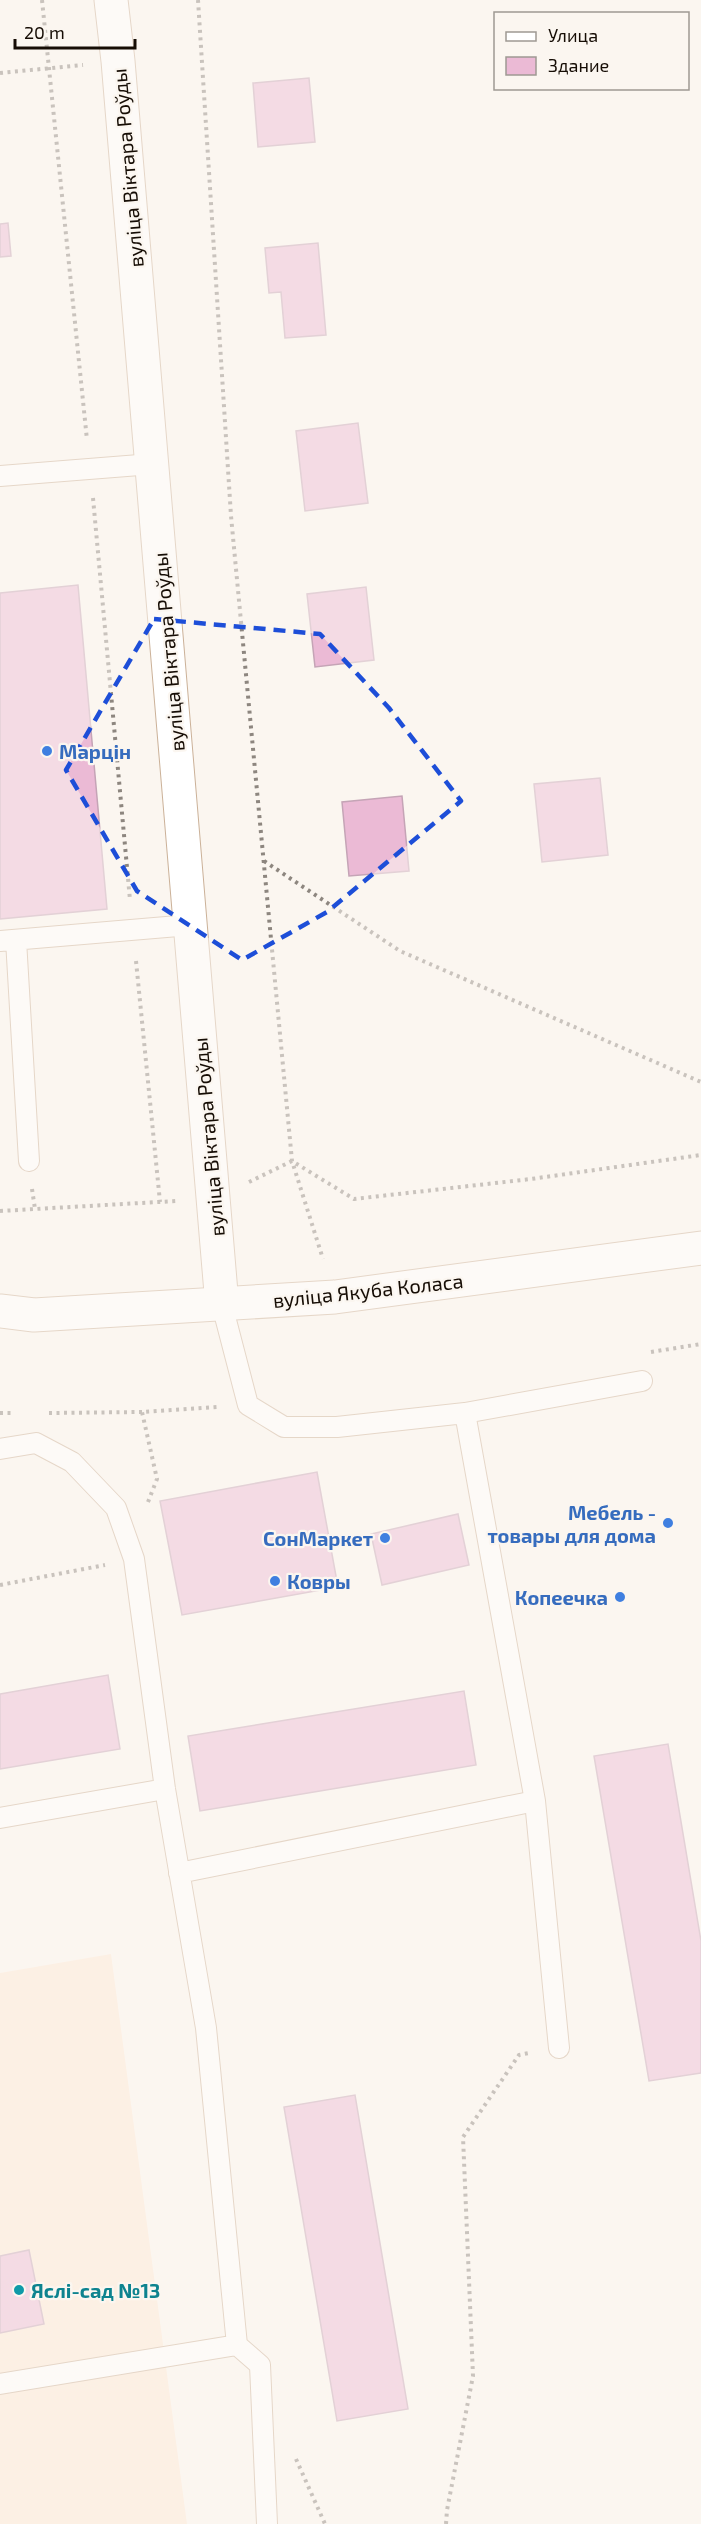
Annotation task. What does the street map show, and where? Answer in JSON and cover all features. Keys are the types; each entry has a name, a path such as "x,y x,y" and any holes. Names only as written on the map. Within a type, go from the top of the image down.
{"street":[{"name":"вуліца Віктара Роўды","path":"111,0 118,61 222,1305"},
{"name":"вуліца Якуба Коласа","path":"0,1322 34,1315 335,1297 701,1248"},
{"name":"вуліца Якуба Коласа","path":"0,1311 34,1315"}],"lane":[{"path":"0,476 152,464"},
{"path":"29,1161 8,941 190,925"},
{"path":"222,1305 248,1405 284,1427 337,1427 465,1413 642,1381"},
{"path":"465,1413 535,1801 560,2048"},
{"path":"0,1449 36,1443 72,1462 116,1508 134,1559 165,1789 206,2028 237,2345 260,2365 267,2524"},
{"path":"0,1818 165,1789"},
{"path":"179,1873 535,1801"},
{"path":"0,2384 237,2345"}],"path":[{"path":"42,0 90,469 160,1202"},
{"path":"198,0 231,516 292,1161 335,1297"},
{"path":"0,73 118,61"},
{"path":"264,861 400,951 701,1082"},
{"path":"292,1161 354,1199 531,1179 701,1155"},
{"path":"0,1211 214,1199 292,1161"},
{"path":"47,1413 142,1412"},
{"path":"0,1413 23,1413"},
{"path":"0,1585 134,1559"},
{"path":"446,2524 473,2376 463,2137 519,2055 560,2048"}],"highlighted area":[{"path":"154,619 320,634 389,708 461,801 327,912 242,960 137,891 66,770"}],"shaded area":[{"path":"111,1954 187,2524 0,2524 0,1973"}],"building":[{"path":"309,78 315,142 258,147 253,83"},
{"path":"8,223 11,256 0,257 0,224"},
{"path":"318,243 326,335 285,338 281,292 269,293 265,248"},
{"path":"358,423 368,503 305,511 296,431"},
{"name":"Марцін","path":"78,585 107,909 0,919 0,593"},
{"path":"366,587 374,660 315,667 307,594"},
{"path":"600,778 608,855 542,862 534,784"},
{"path":"402,796 409,871 349,876 342,802"},
{"path":"317,1472 338,1587 182,1615 160,1501"},
{"path":"458,1514 469,1565 382,1585 371,1534"},
{"path":"108,1675 120,1749 0,1769 0,1694"},
{"path":"464,1691 476,1765 200,1811 188,1736"},
{"path":"668,1744 701,1941 701,2073 649,2081 594,1756"},
{"path":"355,2095 408,2409 337,2421 284,2107"},
{"name":"Яслі-сад №13","path":"29,2250 44,2324 0,2333 0,2256"}],"place":[{"name":"Марцін","path":"47,751"},
{"name":"Мебель - товары для дома","path":"668,1523"},
{"name":"СонМаркет","path":"385,1538"},
{"name":"Ковры","path":"275,1581"},
{"name":"Копеечка","path":"620,1597"},
{"name":"Яслі-сад №13","path":"19,2290"}]}
